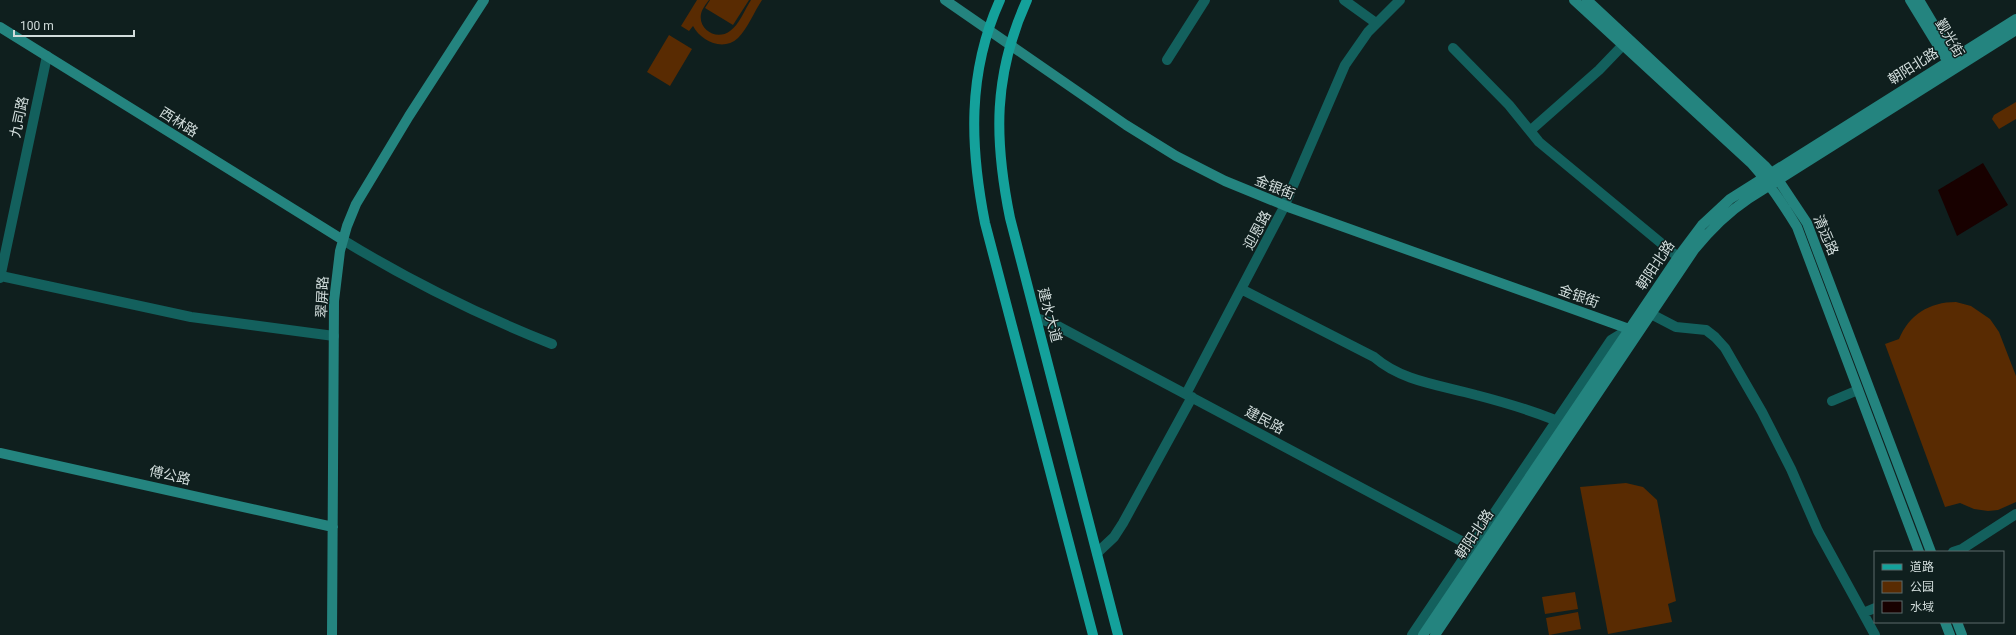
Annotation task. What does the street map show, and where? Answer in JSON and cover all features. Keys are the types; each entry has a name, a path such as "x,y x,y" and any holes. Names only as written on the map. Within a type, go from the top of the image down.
{"main road":[{"name":"翠屏路","path":"332,635 335,284 343,240 356,204 409,116 484,0"},
{"name":"金银街","path":"945,0 1151,141 1207,172 1285,206 1629,329"},
{"path":"1000,0 988,30 980,65 974,112 974,162 981,201 1093,635"},
{"name":"建水大道","path":"1027,0 1010,45 1005,70 999,114 1000,159 1010,218 1118,635"},
{"name":"清远路","path":"1574,0 1770,179 1797,227 1919,551"},
{"name":"清远路","path":"1587,0 1770,179 1807,223 1931,551"},
{"name":"觐光街","path":"1910,0 1953,63"},
{"name":"觐光街","path":"1919,0 1953,63"},
{"name":"朝阳北路","path":"1423,635 1629,329 1678,257 1702,225 1720,208 1770,179 1953,63 2016,19"},
{"name":"西林路","path":"0,27 343,240"},
{"name":"朝阳北路","path":"1953,63 2016,30"},
{"name":"朝阳北路","path":"1435,635 1694,250 1709,231 1770,179"},
{"name":"傅公路","path":"0,453 333,527"},
{"path":"1945,623 1950,635"},
{"path":"1957,623 1962,635"}],"street":[{"path":"1167,60 1205,0"},
{"path":"1344,0 1376,23"},
{"name":"迎恩路","path":"1097,553 1114,537 1123,523 1189,395 1241,289 1285,206 1340,74 1359,43 1376,23 1400,0"},
{"path":"1531,130 1599,70 1623,45"},
{"path":"1453,48 1531,130 1539,142 1678,257"},
{"name":"九司路","path":"0,277 47,56"},
{"path":"343,240 396,272 451,300 552,344"},
{"path":"0,277 191,317 334,336"},
{"path":"1241,289 1374,357 1389,369 1406,377 1476,395 1555,420"},
{"path":"1651,314 1670,326 1706,330 1725,348 1762,412 1791,469 1818,531 1875,635"},
{"name":"建民路","path":"1036,318 1052,323 1480,551"},
{"path":"1412,635 1471,545 1535,454 1555,420 1611,340 1629,329"},
{"path":"1832,401 1858,390"},
{"path":"1957,551 2016,514"},
{"path":"1864,613 1874,608"}],"green space":[{"path":"697,0 709,0 702,10 702,25 710,32 720,35 725,34 733,28 739,21 751,0 762,0 742,34 732,42 719,44 713,43 701,36 693,26 689,31 681,26"},
{"path":"710,0 749,0 733,25 705,8"},
{"path":"669,35 692,49 670,86 647,72"},
{"path":"2016,102 2016,119 1999,129 1992,119 1994,115"},
{"path":"1956,302 1971,306 1990,319 1999,332 2016,376 2016,502 1998,510 1988,511 1974,509 1960,503 1945,507 1885,344 1899,339 1908,323 1929,307 1937,304"},
{"path":"1626,483 1643,487 1657,500 1676,601 1668,604 1672,622 1608,634 1580,487"},
{"path":"1575,592 1578,609 1545,614 1542,597"},
{"path":"1578,612 1581,629 1549,635 1546,618"}],"water":[{"path":"1983,163 2008,205 1957,236 1938,190"}]}
